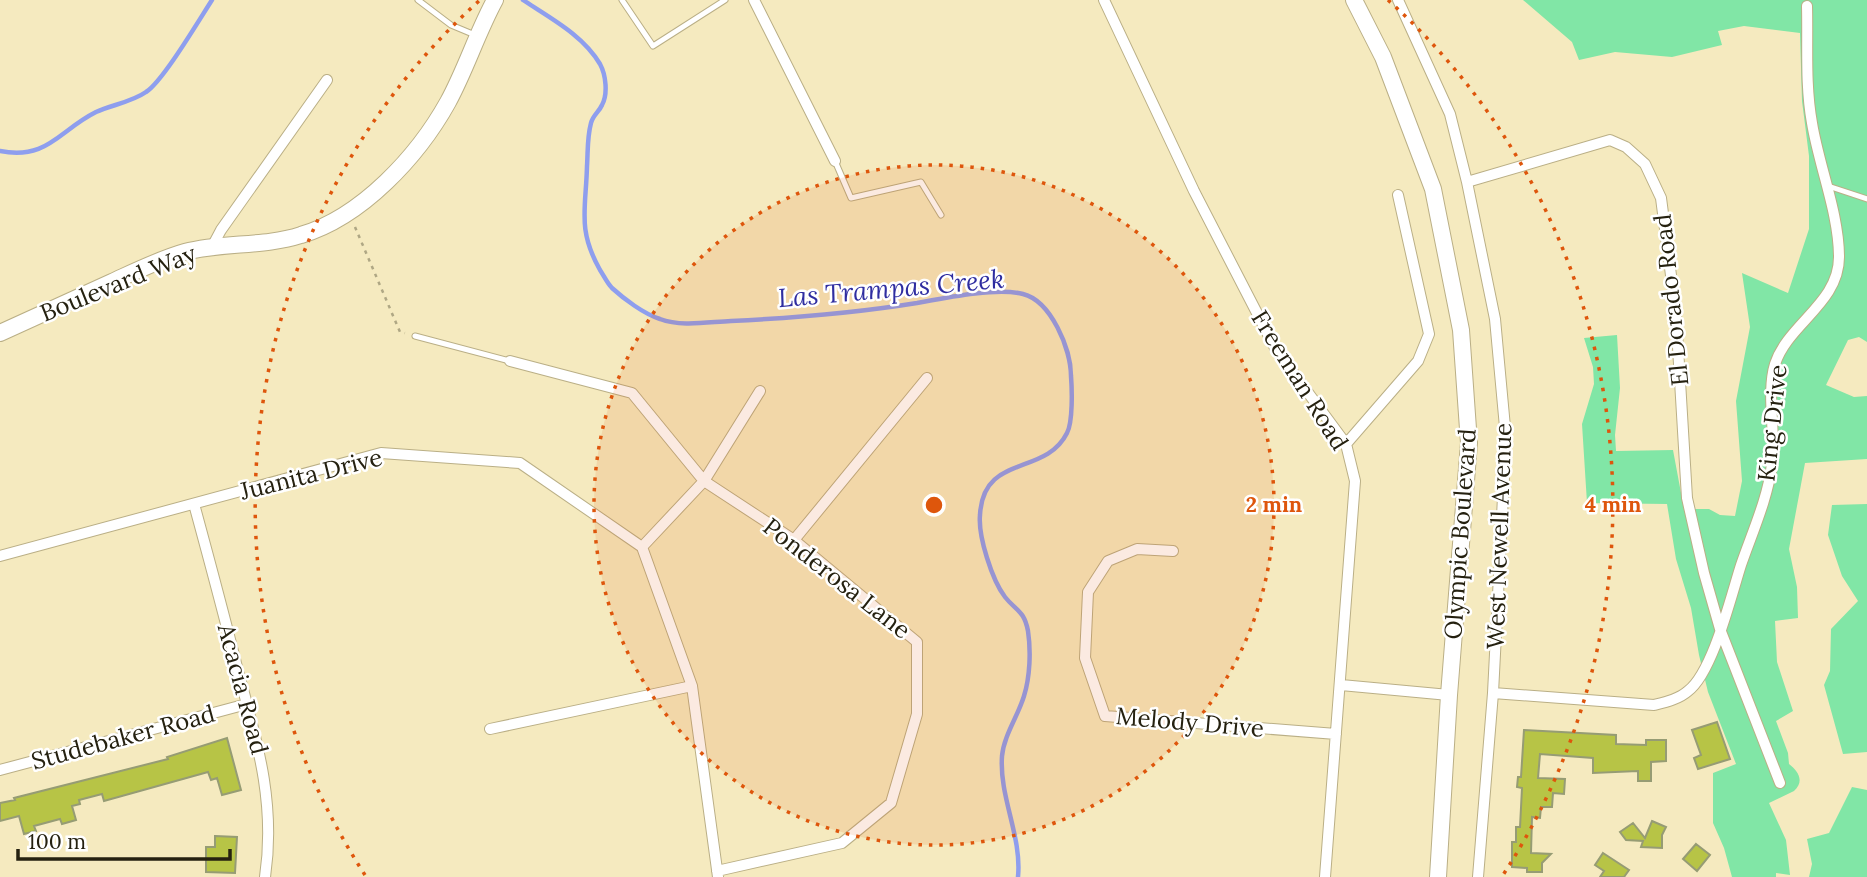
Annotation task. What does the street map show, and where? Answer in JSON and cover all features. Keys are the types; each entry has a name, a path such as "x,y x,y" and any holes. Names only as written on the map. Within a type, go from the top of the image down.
{"main road":[{"name":"Olympic Boulevard","path":"1354,0 1383,57 1433,189 1461,330 1469,443 1438,877"},
{"name":"Boulevard Way","path":"0,334 183,252 213,246 283,240 330,225 349,213 369,198 411,154 437,119 456,86 493,3"}],"street":[{"path":"754,0 835,161"},
{"name":"Freeman Road","path":"1104,0 1194,191 1275,348 1346,444 1355,481 1325,877"},
{"name":"West Newell Avenue","path":"1398,0 1450,114 1467,182 1494,319 1506,438 1493,693 1478,877"},
{"name":"King Drive","path":"1493,693 1654,705 1670,701 1689,691 1702,674 1720,629 1772,466 1775,431 1772,393 1774,367 1781,350 1835,281 1839,259 1836,231 1808,99 1809,3"},
{"path":"213,246 220,230 327,80"},
{"name":"El Dorado Road","path":"1467,182 1610,140 1626,147 1645,164 1661,198 1668,250 1676,314 1687,498 1720,629"},
{"path":"1346,444 1418,361 1429,334 1398,195"},
{"name":"Ponderosa Lane","path":"510,361 632,393 704,481 794,540 917,642 917,714 891,803 842,844 718,874"},
{"path":"794,540 926,378"},
{"path":"718,874 692,686 642,547 704,481 760,391"},
{"name":"Juanita Drive","path":"0,556 381,453 520,463 642,547"},
{"name":"Acacia Road","path":"194,503 267,791 268,855 265,877"},
{"name":"Melody Drive","path":"1173,551 1137,549 1108,561 1088,592 1085,658 1105,716 1336,734"},
{"path":"1720,629 1780,783"},
{"path":"1341,685 1449,695"},
{"path":"490,729 692,686"},
{"name":"Studebaker Road","path":"0,771 247,704"}],"lane":[{"path":"418,0 451,25 478,36"},
{"path":"622,0 653,46 725,0"},
{"path":"835,161 851,198 922,182 941,215"},
{"path":"1825,185 1867,199"},
{"path":"415,336 510,361"}],"path":[{"path":"349,213 400,332 415,336"}],"green space":[{"path":"1523,0 1867,0 1867,342 1859,337 1848,340 1826,385 1854,397 1867,396 1867,459 1805,463 1789,549 1797,587 1798,618 1775,621 1777,662 1793,711 1776,721 1788,753 1789,764 1800,780 1794,791 1769,803 1786,840 1790,875 1776,873 1776,877 1732,877 1713,823 1713,773 1736,764 1708,692 1691,608 1676,559 1667,504 1587,503 1582,424 1594,384 1593,367 1584,338 1617,335 1620,388 1616,451 1673,450 1684,509 1709,509 1720,515 1735,516 1742,481 1736,401 1750,327 1742,273 1788,293 1809,229 1809,156 1802,101 1800,33 1744,26 1718,31 1722,45 1672,57 1615,52 1579,60 1572,42"},
{"path":"1867,504 1867,752 1843,754 1824,685 1830,671 1831,629 1858,601 1842,576 1828,535 1832,505"},
{"path":"1852,787 1867,790 1867,877 1809,877 1812,864 1807,839 1829,833"}],"building":[{"path":"1717,722 1730,759 1698,769 1694,758 1701,755 1692,730"},
{"path":"1524,730 1616,735 1616,744 1646,745 1646,740 1666,740 1666,761 1651,762 1651,781 1638,781 1638,771 1593,773 1593,758 1540,754 1538,778 1565,779 1564,794 1553,793 1552,807 1541,807 1540,818 1532,817 1531,853 1551,854 1542,863 1542,872 1527,872 1527,868 1512,867 1512,842 1516,842 1516,827 1520,827 1522,788 1517,787 1518,777 1521,777"},
{"path":"227,738 241,790 222,795 217,778 211,780 208,772 104,801 102,794 79,800 80,804 72,806 76,820 62,824 60,819 34,826 36,831 24,834 19,816 0,821 0,803 168,759 167,757"},
{"path":"1652,821 1666,827 1662,835 1662,848 1641,847 1643,841 1626,840 1620,832 1633,823 1645,838"},
{"path":"215,836 237,837 235,873 206,872 206,847 215,847"},
{"path":"1696,844 1710,855 1697,871 1683,859"},
{"path":"1603,853 1629,870 1624,877 1600,877 1604,871 1595,865"}],"waterway":[{"name":"Las Trampas Creek","path":"0,151 16,153 41,148 96,112 146,92 171,63 212,0"},
{"name":"Las Trampas Creek","path":"523,0 585,44 602,68 606,84 605,96 592,120 588,139 584,219 588,242 600,270 612,288 641,310 668,321 695,323 824,315 970,294 1012,292 1033,298 1058,328 1070,365 1072,405 1067,433 1057,447 1045,456 1003,473 992,482 984,495 980,515 981,534 991,569 1005,597 1024,619 1029,639 1026,689 1005,741 1002,756 1004,786 1017,847 1018,877"}]}
